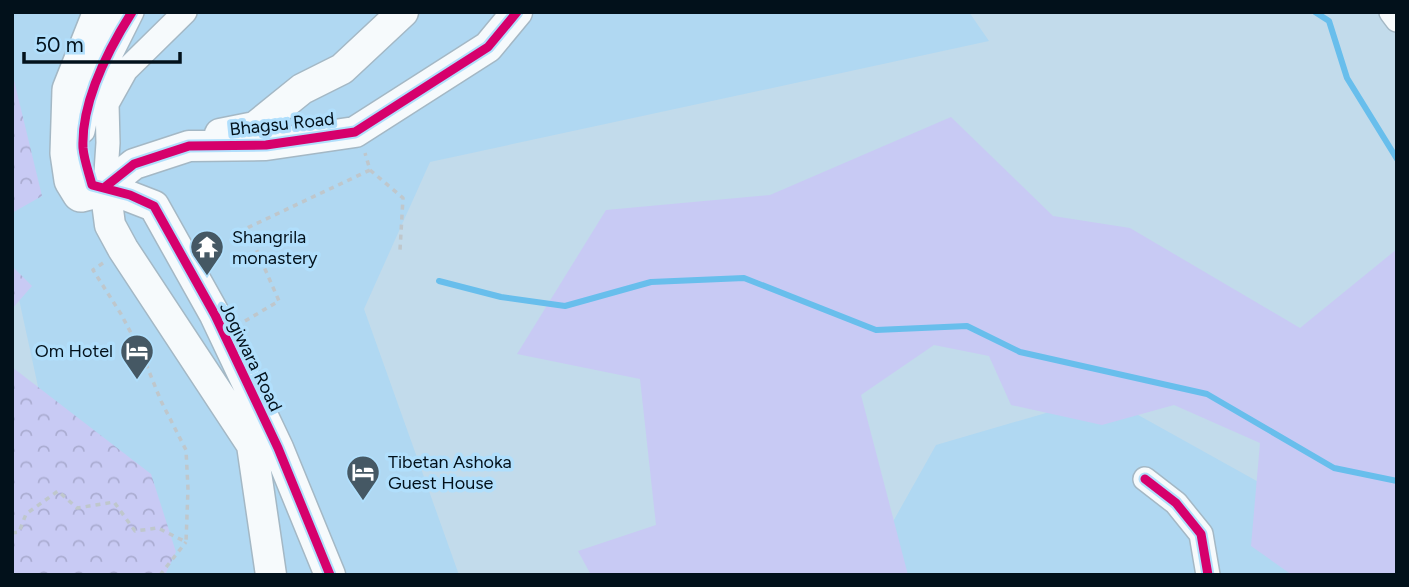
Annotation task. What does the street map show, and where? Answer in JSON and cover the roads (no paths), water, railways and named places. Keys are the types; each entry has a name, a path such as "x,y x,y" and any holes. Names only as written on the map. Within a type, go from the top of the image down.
{"main road":[{"path":"102,12 71,90 69,153 73,180 82,193 105,187"}],"street":[{"path":"105,187 92,185 83,152 83,129 91,94 132,12"},
{"path":"184,12 126,70 107,104 105,187 110,225 252,445 271,575"},
{"path":"158,156 178,141 255,127 302,89 342,69 403,12"},
{"name":"Bhagsu Road","path":"105,187 134,164 189,146 266,145 355,132 488,47 517,12"},
{"path":"1391,12 1397,20"},
{"name":"Jogiwara Road","path":"105,187 153,206 224,334 278,448 331,575"},
{"path":"1145,479 1176,503 1200,534 1208,575"}],"waterway":[{"path":"1315,12 1329,21 1347,78 1397,159"},
{"path":"439,281 501,297 565,306 651,282 744,278 876,330 967,326 1020,352 1207,394 1334,468 1397,481"}],"place":[{"name":"Shangrila monastery","path":"207,277"},
{"name":"Om Hotel","path":"137,381"},
{"name":"Tibetan Ashoka Guest House","path":"363,502"}]}
